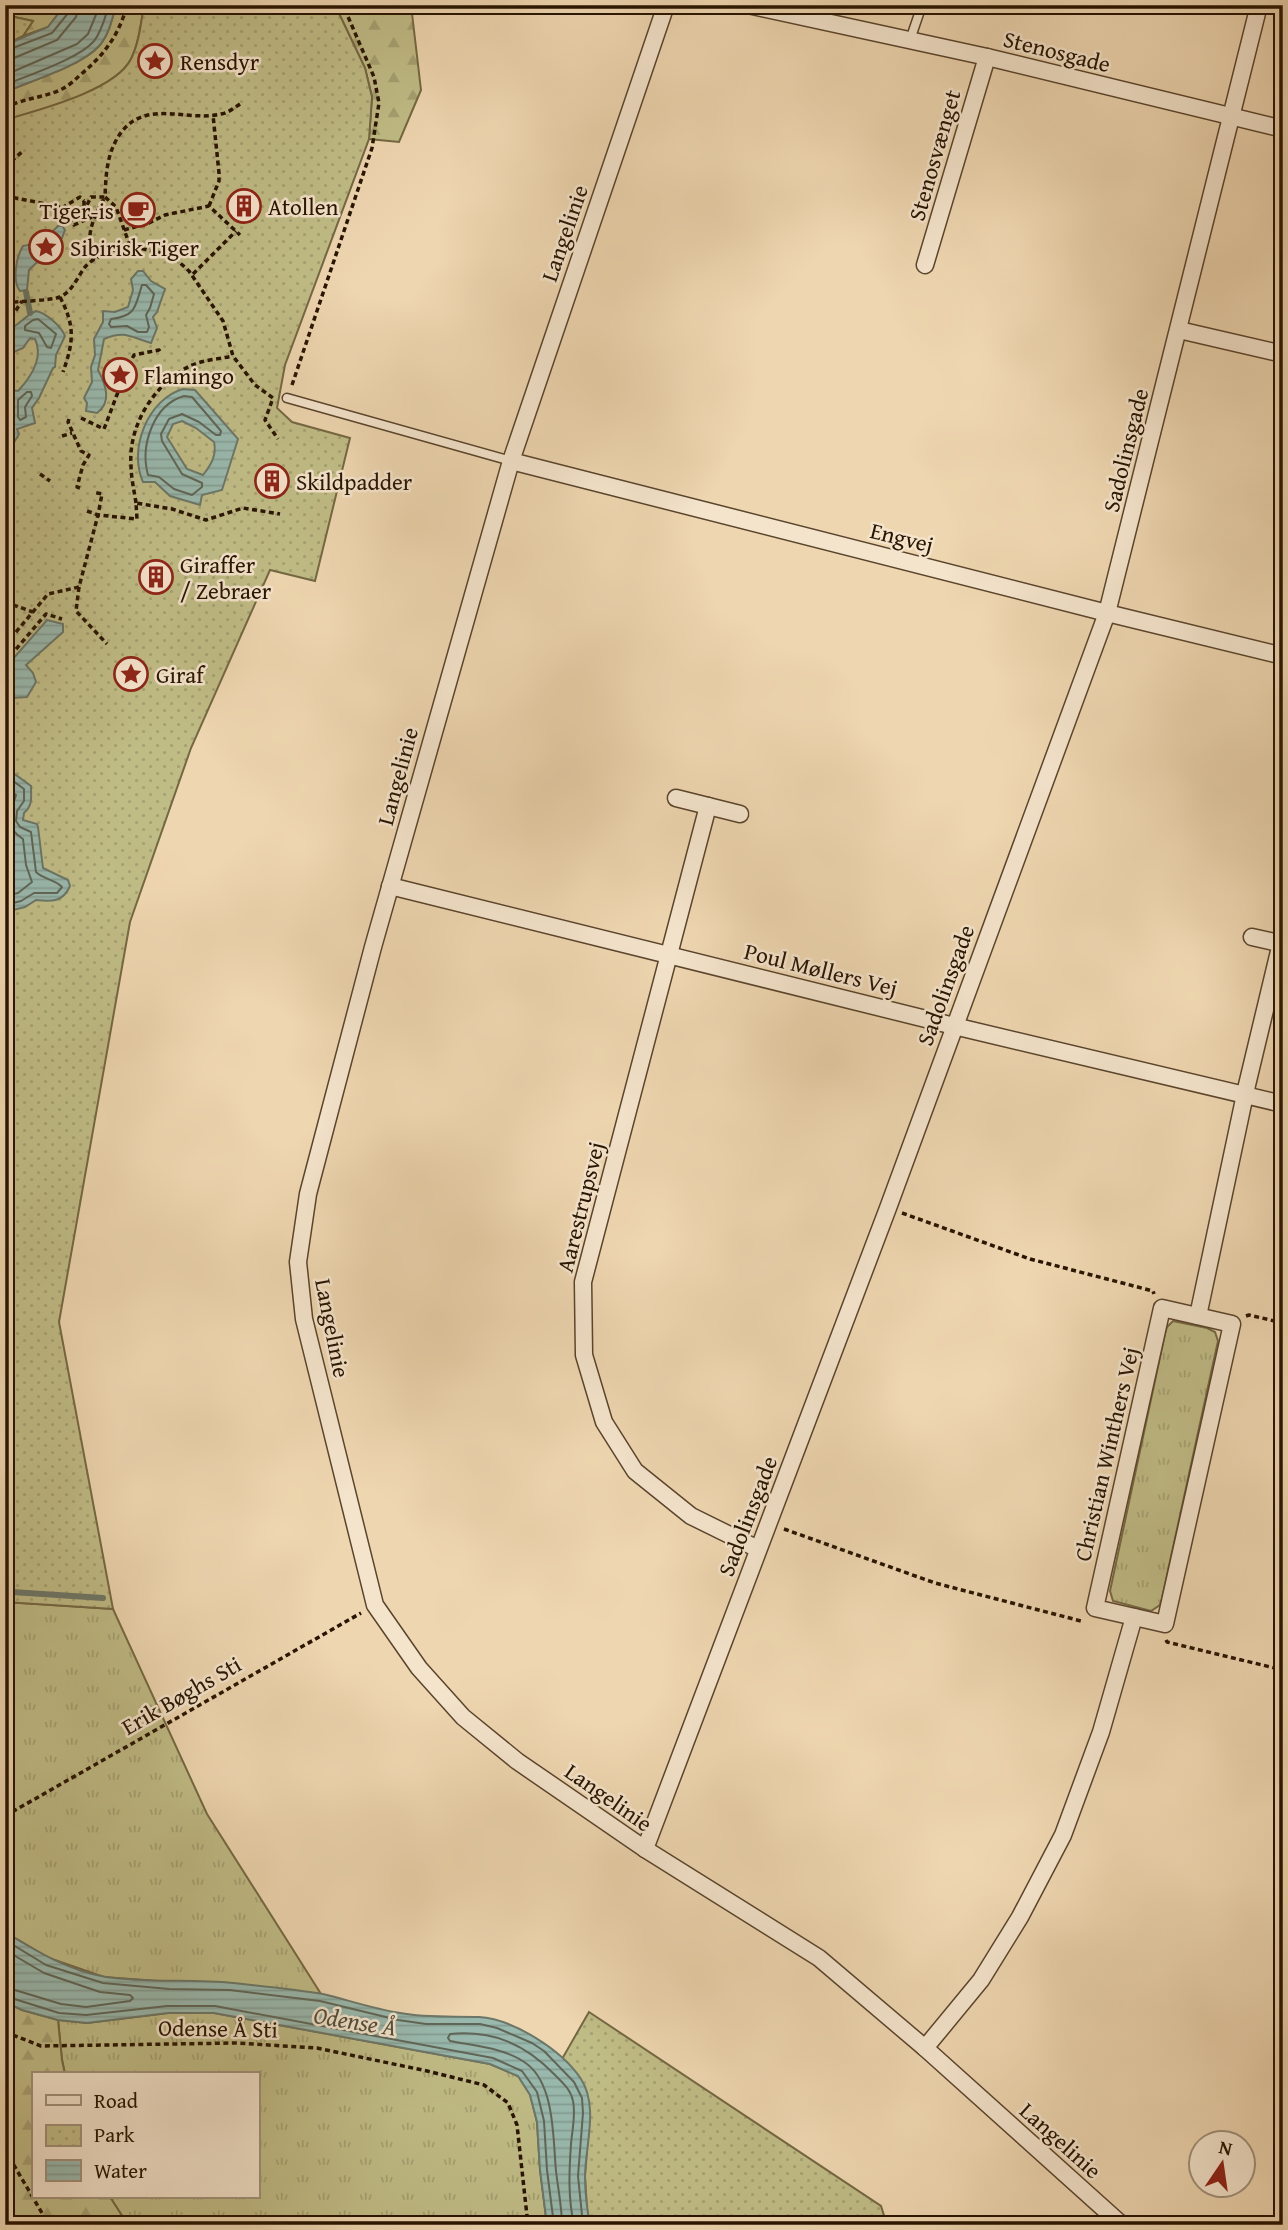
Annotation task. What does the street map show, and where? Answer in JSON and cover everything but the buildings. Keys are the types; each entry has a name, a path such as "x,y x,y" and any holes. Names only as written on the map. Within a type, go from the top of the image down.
{"street":[{"name":"Langelinie","path":"666,5 511,461 390,886 308,1194 298,1262 304,1320 375,1605 419,1668 463,1717 517,1761 645,1849 819,1958 1122,2225"},
{"name":"Stenosgade","path":"748,5 987,57 1230,118"},
{"name":"Sadolinsgade","path":"645,1849 888,1208 1107,613 1259,5"},
{"name":"Stenosvænget","path":"925,265 987,57"},
{"path":"1230,118 1283,130"},
{"path":"1179,330 1283,354"},
{"name":"Engvej","path":"511,461 1283,656"},
{"path":"676,798 740,814"},
{"name":"Aarestrupsvej","path":"708,806 583,1282 584,1354 604,1422 635,1471 691,1516 758,1549"},
{"name":"Poul Møllers Vej","path":"390,886 954,1026 1283,1104"},
{"path":"1198,1316 1245,1095 1282,944 1252,937"},
{"path":"1095,1608 1165,1624 1232,1324 1162,1308"},
{"name":"Christian Winthers Vej","path":"1095,1608 1162,1308"},
{"path":"925,2049 981,1980 1020,1917 1063,1835 1101,1732 1134,1617"}],"lane":[{"path":"910,40 922,5"},
{"path":"287,398 511,461"}],"path":[{"path":"5,108 62,89 99,60 113,40 127,5"},
{"path":"287,398 372,148 379,103 374,77 343,5"},
{"path":"94,260 89,250 89,238 94,216 104,197 111,149 132,120 142,115 224,114 240,104"},
{"path":"209,206 219,181 213,115"},
{"path":"5,167 24,150"},
{"path":"5,196 94,216"},
{"path":"94,216 74,225 65,206 80,197 84,206 91,197 104,197 116,207 130,246"},
{"path":"124,230 165,215 209,206"},
{"path":"192,275 238,233 209,206"},
{"path":"5,303 60,297 94,260 130,246 166,254 192,275 223,321 233,356 255,385 273,398 265,420 278,439"},
{"path":"60,297 71,322 72,333 71,350 63,372"},
{"path":"5,323 22,301"},
{"path":"81,418 104,429 134,355 159,350 161,353"},
{"path":"87,511 137,519 130,462 136,428 151,399 175,374 191,366 233,356"},
{"path":"69,419 72,433 81,451 89,455 83,465 77,487 80,488"},
{"path":"62,436 72,433"},
{"path":"40,474 50,481"},
{"path":"93,492 102,494 79,587 76,611 107,645"},
{"path":"136,503 172,509 206,520 243,508 280,514"},
{"path":"5,645 48,594 79,587"},
{"path":"5,602 33,612"},
{"path":"5,662 46,614 62,619"},
{"path":"5,1013 8,1028 5,1033"},
{"path":"888,1208 1030,1259 1153,1291 1162,1308"},
{"path":"1232,1324 1249,1315 1283,1323"},
{"path":"769,1524 935,1583 1081,1621 1095,1608"},
{"name":"Erik Bøghs Sti","path":"5,1816 375,1605"},
{"path":"1165,1624 1167,1642 1283,1670"},
{"name":"Odense Å Sti","path":"5,2032 41,2046 236,2043 317,2048 484,2085 508,2103 517,2125 528,2225"},
{"path":"5,2150 32,2197"},
{"path":"33,2198 48,2225"}],"green space":[{"path":"5,5 65,5 48,27 23,36 33,21 5,15"},
{"path":"116,5 144,5 136,46 131,59 122,70 93,90 5,120 5,92 68,66 91,53 105,37"},
{"path":"144,5 335,5 365,68 372,97 369,139 285,365 277,408 292,422 350,438 315,581 270,570 191,748 130,922 59,1322 113,1609 5,1602 5,120 74,98 109,81 131,59"},
{"path":"335,5 411,5 421,90 399,142 369,139 372,97 365,68"},
{"path":"5,15 33,21 23,36 5,45"},
{"path":"1173,1321 1207,1328 1215,1332 1218,1341 1162,1598 1160,1605 1151,1611 1113,1601 1110,1591 1165,1334"},
{"path":"5,1602 113,1609 207,1814 321,1994 230,1983 104,1977 49,1958 5,1932"},
{"path":"5,2002 22,2010 58,2020 65,2072 32,2072 32,2198 111,2198 128,2225 5,2225"},
{"path":"589,2012 881,2206 887,2225 590,2225 585,2176 590,2113 580,2078 562,2059"},
{"path":"168,2013 214,2013 490,2064 518,2076 530,2094 537,2122 547,2225 128,2225 111,2198 259,2198 259,2072 65,2072 58,2020 87,2023"}],"water":[{"path":"65,5 116,5 110,27 102,42 80,60 5,92 5,45 48,27"},
{"path":"58,226 65,230 62,238 29,270 27,290 20,291 16,281 16,269 23,246 43,240"},
{"path":"138,271 143,271 151,281 165,289 153,317 157,328 151,343 123,335 104,339 98,370 105,387 105,404 97,413 86,411 87,403 84,398 92,382 94,339 103,322 103,311 115,312 128,307 133,290 131,279"},
{"path":"36,311 53,320 65,336 56,355 55,367 32,408 35,423 17,429 19,434 13,444 5,447 5,429 12,410 7,390 11,387 12,390 18,391 23,386 35,367 38,353 35,339 30,338 23,348 7,355 5,367 5,331"},
{"path":"183,389 195,390 238,439 222,490 202,495 200,505 170,496 155,482 143,482 139,469 138,455 144,427 160,403","holes":["182,421 214,442 215,447 213,460 203,475 187,469 167,437 173,424"]},
{"path":"47,620 63,624 63,632 26,665 36,682 27,697 5,701 5,668"},
{"path":"5,767 31,786 30,804 23,820 37,824 43,868 68,880 70,886 64,895 56,900 36,900 25,907 5,912"},
{"name":"Odense Å","path":"5,1932 66,1965 106,1977 217,1982 289,1989 323,1994 410,2015 492,2019 521,2030 562,2057 581,2079 586,2090 590,2127 585,2183 590,2225 547,2225 537,2122 530,2095 518,2076 490,2064 214,2013 168,2013 87,2023 58,2020 22,2010 5,2002"}],"waterway":[{"path":"26,292 30,313"},
{"path":"5,1584 12,1592 103,1598"}],"place":[{"name":"Rensdyr","path":"155,61"},
{"name":"Atollen","path":"244,206"},
{"name":"Tiger-is","path":"138,210"},
{"name":"Sibirisk Tiger","path":"46,247"},
{"name":"Flamingo","path":"120,375"},
{"name":"Skildpadder","path":"272,481"},
{"name":"Giraffer / Zebraer","path":"156,577"},
{"name":"Giraf","path":"131,674"}]}
